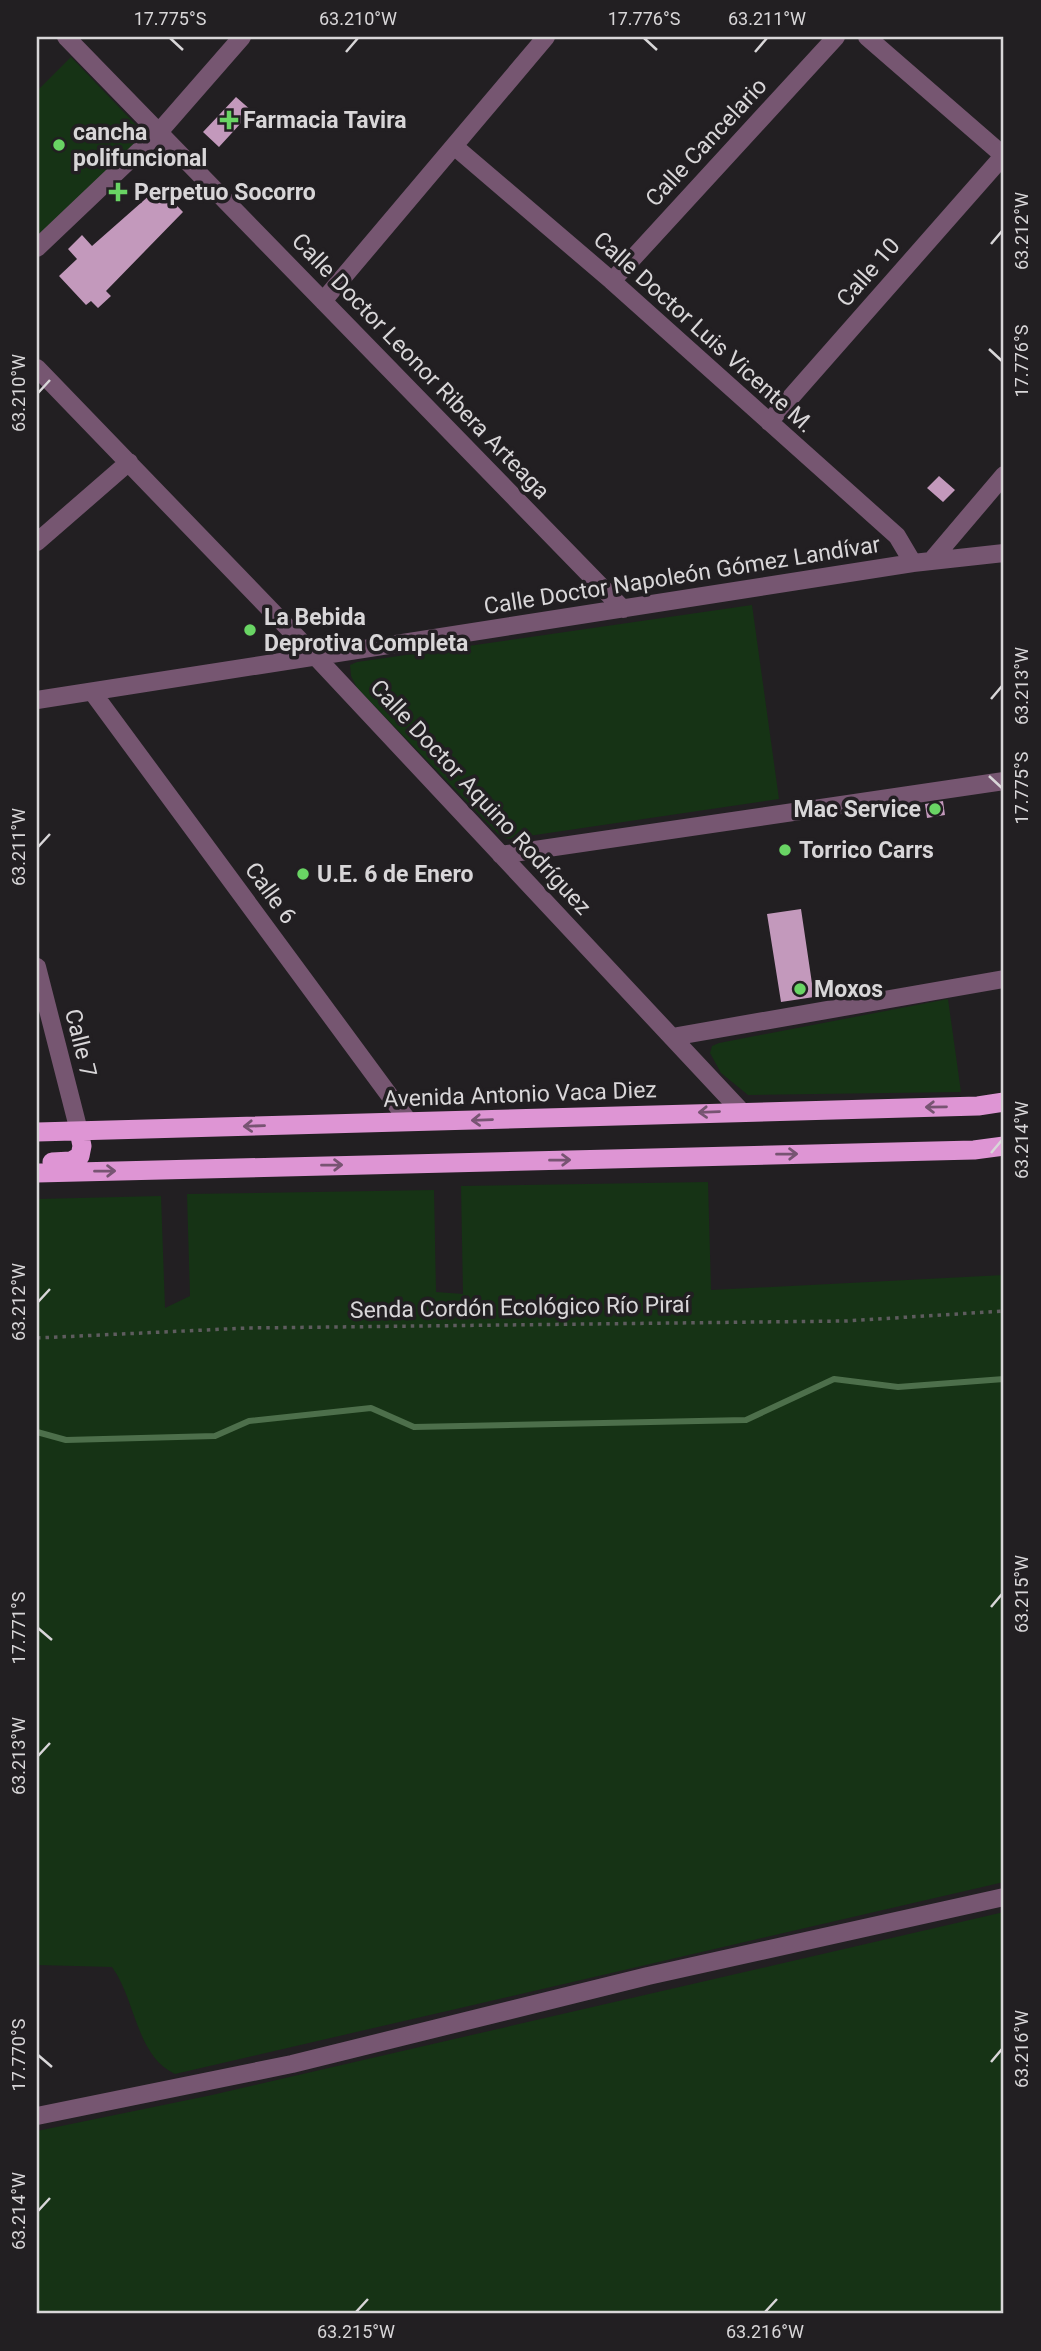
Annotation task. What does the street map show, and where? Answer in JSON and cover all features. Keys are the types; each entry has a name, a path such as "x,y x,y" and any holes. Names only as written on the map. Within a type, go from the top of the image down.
{"highway":[{"name":"Avenida Antonio Vaca Diez","path":"37,1132 978,1106 1004,1102"},
{"path":"37,1163 76,1160 82,1149 79,1131"},
{"path":"37,1172 974,1150 1004,1146"}],"street":[{"name":"Calle Doctor Leonor Ribera Arteaga","path":"66,37 623,609"},
{"path":"37,248 159,132 242,37"},
{"path":"323,301 545,37"},
{"name":"Calle Cancelario","path":"612,281 836,37"},
{"path":"867,37 1004,155"},
{"name":"Calle Doctor Luis Vicente M.","path":"454,146 612,281 897,536 913,563"},
{"name":"Calle 10","path":"769,422 1004,155"},
{"name":"Calle Doctor Aquino Rodríguez","path":"37,368 317,658 741,1111"},
{"path":"37,542 129,462"},
{"path":"931,561 1004,475"},
{"name":"Calle Doctor Napoleón Gómez Landívar","path":"37,700 913,563 1004,553"},
{"name":"Calle 6","path":"93,693 409,1122"},
{"path":"501,855 1004,781"},
{"name":"Calle 7","path":"37,967 79,1131"},
{"path":"672,1037 1004,979"},
{"path":"37,2116 292,2064 648,1976 1004,1897"}],"path":[{"name":"Senda Cordón Ecológico Río Piraí","path":"37,1338 247,1328 846,1321 1004,1311"}],"green space":[{"path":"71,57 139,128 141,140 37,240 37,91"},
{"path":"752,605 779,799 508,839 498,834 357,688 351,676 350,665 357,662"},
{"path":"948,999 961,1092 748,1095 721,1073 710,1053 712,1046 719,1043"},
{"path":"708,1182 711,1290 1004,1275 1004,1882 175,2074 162,2066 144,2041 120,1980 112,1967 37,1965 37,1199 161,1196 165,1308 190,1296 187,1194 434,1190 436,1292 463,1294 461,1186"},
{"path":"1004,1912 1004,2314 37,2314 37,2131 212,2095"}],"building":[{"name":"Farmacia Tavira","path":"236,97 252,111 219,147 203,132"},
{"path":"159,187 183,212 106,291 111,296 98,308 91,301 86,305 59,276 77,259 68,249 82,235 92,246"},
{"path":"939,476 955,490 943,502 927,488"},
{"name":"Mac Service","path":"943,801 945,815 927,818 925,804"},
{"path":"801,909 814,997 781,1002 767,914"}],"waterway":[{"path":"37,1432 66,1440 215,1436 249,1421 371,1408 414,1427 746,1420 834,1379 898,1387 1004,1379"}],"place":[{"name":"Farmacia Tavira","path":"229,120"},
{"name":"cancha polifuncional","path":"59,145"},
{"name":"Perpetuo Socorro","path":"118,192"},
{"name":"La Bebida Deprotiva Completa","path":"250,630"},
{"name":"Mac Service","path":"935,809"},
{"name":"Torrico Carrs","path":"785,850"},
{"name":"U.E. 6 de Enero","path":"303,874"},
{"name":"Moxos","path":"800,989"}]}
